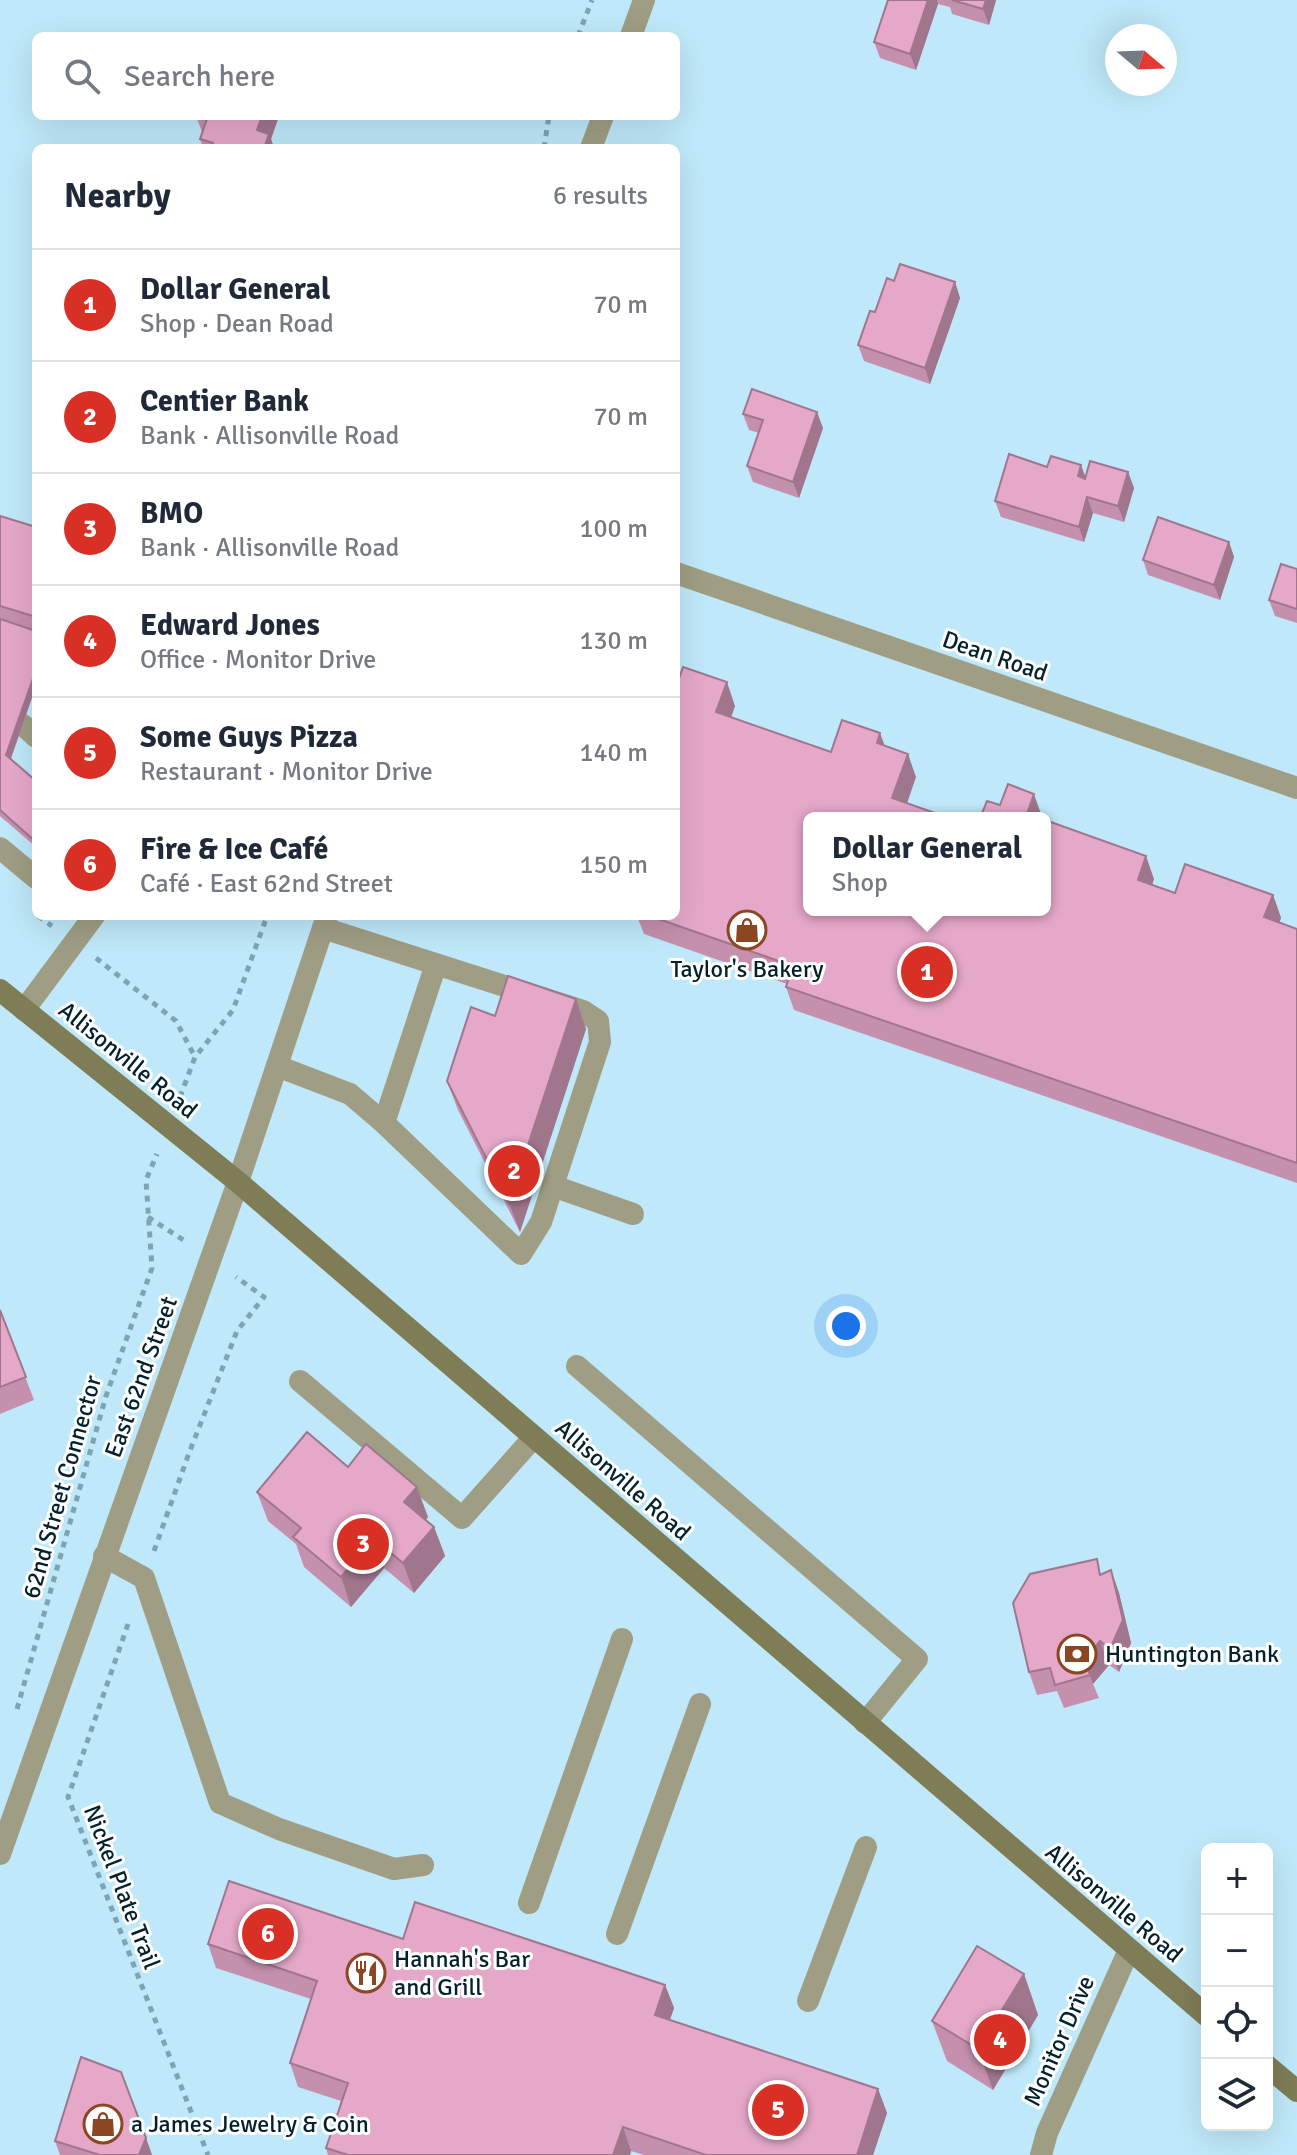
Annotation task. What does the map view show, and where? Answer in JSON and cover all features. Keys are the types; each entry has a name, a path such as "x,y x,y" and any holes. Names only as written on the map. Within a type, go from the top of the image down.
{"main road":[{"name":"Allisonville Road","path":"0,990 238,1182 1201,2011"},
{"path":"1273,2071 1297,2091"}],"street":[{"path":"632,32 644,0"},
{"path":"592,144 602,120"},
{"name":"Dean Road","path":"680,574 1297,788"},
{"path":"0,848 32,875"},
{"path":"24,1010 88,920"},
{"path":"277,1066 350,1094 521,1254 541,1222 553,1186 600,1042 598,1021 583,1011 436,964 325,922"},
{"name":"East 62nd Street","path":"0,1854 238,1182 325,922"},
{"path":"384,1123 436,964"},
{"path":"553,1186 633,1214"},
{"path":"577,1366 917,1659 865,1723"},
{"path":"300,1381 462,1518 534,1437"},
{"path":"104,1556 144,1578 220,1803 279,1829 394,1869 423,1865"},
{"path":"529,1903 622,1639"},
{"path":"617,1934 700,1704"},
{"path":"808,2001 866,1847"},
{"name":"Monitor Drive","path":"1041,2155 1047,2133 1129,1950"}],"path":[{"path":"580,32 592,0"},
{"path":"545,144 548,120"},
{"path":"91,954 176,1021 195,1057 233,1010 266,920"},
{"path":"146,1180 148,1217 167,1229"},
{"name":"62nd Street Connector","path":"15,1714 106,1396 152,1268 148,1217"},
{"path":"155,1546 237,1331 264,1297"},
{"name":"Nickel Plate Trail","path":"126,1629 68,1797 208,2155"}],"building":[{"path":"888,0 928,0 910,54 874,42"},
{"path":"952,0 986,0 983,9"},
{"path":"207,120 261,120 257,130 269,134 265,144 213,144 200,139"},
{"path":"900,264 955,282 925,368 858,345 870,311 875,312 887,278 894,281"},
{"path":"752,389 817,412 793,482 747,466 763,420 743,414"},
{"path":"1009,454 1047,467 1051,456 1081,465 1078,476 1085,479 1090,461 1128,472 1118,506 1087,497 1079,527 995,501"},
{"path":"0,516 32,526 32,616 0,606"},
{"path":"1158,517 1229,542 1214,585 1143,560"},
{"path":"1281,564 1297,569 1297,609 1269,600"},
{"path":"0,619 32,630 32,681 6,755 32,778 32,838 0,810"},
{"path":"683,667 727,682 716,712 831,752 842,720 880,733 877,743 908,754 892,798 932,812 803,812 803,916 1051,916 1051,822 1146,856 1138,880 1175,893 1185,864 1273,895 1264,917 1297,929 1297,1163 786,987 793,966 661,920 680,920 680,676"},
{"path":"1008,784 1034,794 1028,812 982,812 987,801 1000,805"},
{"path":"508,976 576,999 509,1203 447,1081 471,1007 495,1016"},
{"path":"0,1310 26,1377 0,1387"},
{"path":"307,1432 348,1467 366,1444 417,1487 404,1502 434,1527 403,1563 373,1538 341,1577 293,1537 301,1528 257,1492"},
{"name":"Huntington Bank","path":"1097,1559 1100,1575 1111,1570 1123,1620 1110,1649 1100,1641 1085,1661 1090,1675 1055,1685 1050,1668 1029,1672 1013,1603 1030,1574"},
{"path":"229,1881 403,1939 415,1902 665,1985 655,2015 878,2089 857,2155 706,2155 623,2127 613,2155 348,2155 326,2148 348,2083 290,2063 317,1981 208,1944"},
{"path":"977,1946 1024,1974 978,2049 932,2021"},
{"path":"81,2057 121,2072 146,2138 139,2155 100,2155 55,2141"}],"place":[{"name":"Taylor's Bakery","path":"747,930"},
{"name":"Dollar General","path":"927,972"},
{"name":"Centier Bank","path":"514,1171"},
{"name":"BMO","path":"363,1544"},
{"name":"Huntington Bank","path":"1077,1654"},
{"name":"Fire & Ice Café","path":"268,1934"},
{"name":"Hannah's Bar and Grill","path":"366,1973"},
{"name":"Edward Jones","path":"1000,2040"},
{"name":"Some Guys Pizza","path":"778,2110"},
{"name":"a James Jewelry & Coin","path":"103,2124"}]}
